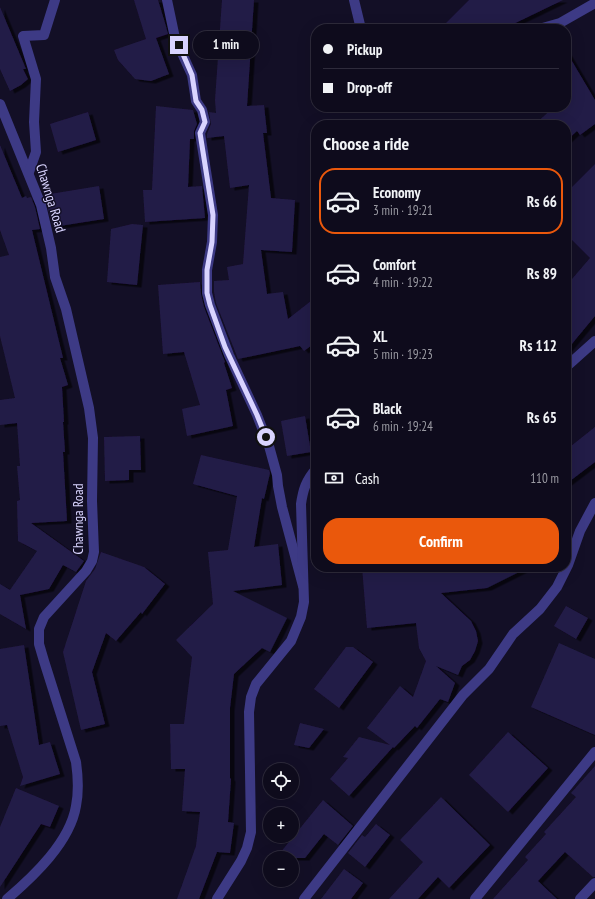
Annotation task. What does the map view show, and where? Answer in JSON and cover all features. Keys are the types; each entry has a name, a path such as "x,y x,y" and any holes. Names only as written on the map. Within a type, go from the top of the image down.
{"street":[{"path":"29,172 36,152 34,122 36,79 23,36 44,35 55,0"},
{"path":"167,0 175,38 192,75 196,101 202,110 205,122 200,133 213,215 212,242 207,270 207,293 226,350 257,415 269,446 277,475 282,507 303,586"},
{"path":"354,0 360,24"},
{"path":"556,24 595,3"},
{"name":"Chawnga Road","path":"0,104 29,172 45,219 55,277 66,309 88,408 93,438 92,501 94,552 92,562 86,571 44,617 40,629 39,644 76,762 78,776 76,806 64,837 39,869 7,899"},
{"path":"571,363 595,341"},
{"path":"217,899 241,861 247,848 251,832 249,712 251,698 256,684 288,644 297,629 301,617 304,602 301,504 303,490 311,475"},
{"path":"571,556 580,532 595,503"},
{"path":"304,899 463,695 489,669 513,634 549,598 565,572"},
{"path":"474,899 595,752"},
{"path":"580,899 595,883"}],"building":[{"path":"134,0 158,0 168,34 156,38 169,74 151,81 135,79 118,60 114,50 146,39"},
{"path":"222,0 254,0 247,106 264,105 267,133 263,133 271,198 295,200 292,252 261,250 267,294 283,292 288,319 311,301 311,346 304,351 300,346 238,359 216,303 214,281 229,280 227,267 243,264 249,185 230,188 224,136 207,138 211,124 209,112 216,113 215,100"},
{"path":"469,0 563,0 513,24 445,24"},
{"path":"0,7 26,69 23,69 28,79 10,91 0,69"},
{"path":"571,59 595,100 595,124 580,135 577,131 571,136 571,120 540,120 548,112 571,112"},
{"path":"156,106 193,110 197,124 194,131 194,139 190,139 188,187 202,186 205,218 145,222 143,190 152,190"},
{"path":"88,112 96,140 58,152 50,124"},
{"path":"0,145 22,198 26,196 27,198 31,197 35,207 40,229 32,230 63,358 60,358 68,385 62,387 65,452 63,452 67,521 31,523 84,561 76,572 63,565 49,589 20,595 26,629 0,614 0,584 10,590 37,551 18,541 17,501 20,500 17,466 20,466 17,423 0,425 0,400 15,398 0,336 0,257 9,255 0,230"},
{"path":"595,164 595,316 571,345 571,280 590,258 571,239 571,188"},
{"path":"99,186 104,219 53,227 44,195"},
{"path":"132,224 143,225 137,285 107,282 111,229"},
{"path":"200,282 204,307 225,362 224,363 232,388 226,390 233,426 187,436 182,409 200,405 184,352 163,354 158,285"},
{"path":"305,416 311,452 287,456 281,421"},
{"path":"595,427 595,462 571,480 571,446"},
{"path":"140,436 141,470 129,470 129,480 105,481 104,437"},
{"path":"201,455 269,470 270,473 264,499 262,498 254,547 278,544 282,585 233,591 287,618 270,652 262,648 234,674 230,708 231,779 228,822 234,823 230,853 217,852 199,899 177,899 196,846 200,812 182,811 185,769 171,769 170,724 184,724 192,657 176,640 213,604 208,552 228,550 237,496 193,484"},
{"path":"101,552 144,567 165,584 142,614 141,612 116,641 106,633 92,672 105,724 81,730 63,652 86,581 95,569"},
{"path":"362,572 519,572 487,588 441,593 471,621 476,631 478,641 475,651 470,660 462,666 458,675 436,666 455,683 448,702 440,699 417,728 415,726 394,748 393,747 349,796 330,779 348,758 343,757 359,737 390,745 367,728 400,686 413,697 426,661 419,648 416,623 367,628"},
{"path":"566,606 588,618 576,639 554,626"},
{"path":"559,643 595,659 595,735 531,707"},
{"path":"24,645 39,745 50,742 60,774 20,786 23,777 7,725 0,726 0,649"},
{"path":"346,647 353,647 373,662 339,708 314,689"},
{"path":"300,723 324,729 309,748 294,745"},
{"path":"508,732 548,768 508,812 469,775"},
{"path":"595,766 595,877 593,877 565,852 538,881 557,899 493,899 528,860 525,857 546,834 544,832 576,797 571,793"},
{"path":"16,788 59,806 50,827 41,824 0,887 0,827"},
{"path":"441,797 490,845 449,888 438,877 418,899 389,899 423,862 400,840"},
{"path":"323,800 353,826 338,845 324,834 305,858 299,858 299,851 282,851 288,843 299,843 299,830"},
{"path":"376,824 390,835 365,867 348,853 362,835 365,837"},
{"path":"344,869 363,883 351,899 321,899"}],"route":[{"path":"179,45 192,75 196,101 202,110 205,122 200,133 204,150 213,215 212,242 206,282 207,293 225,347 266,437"}]}
